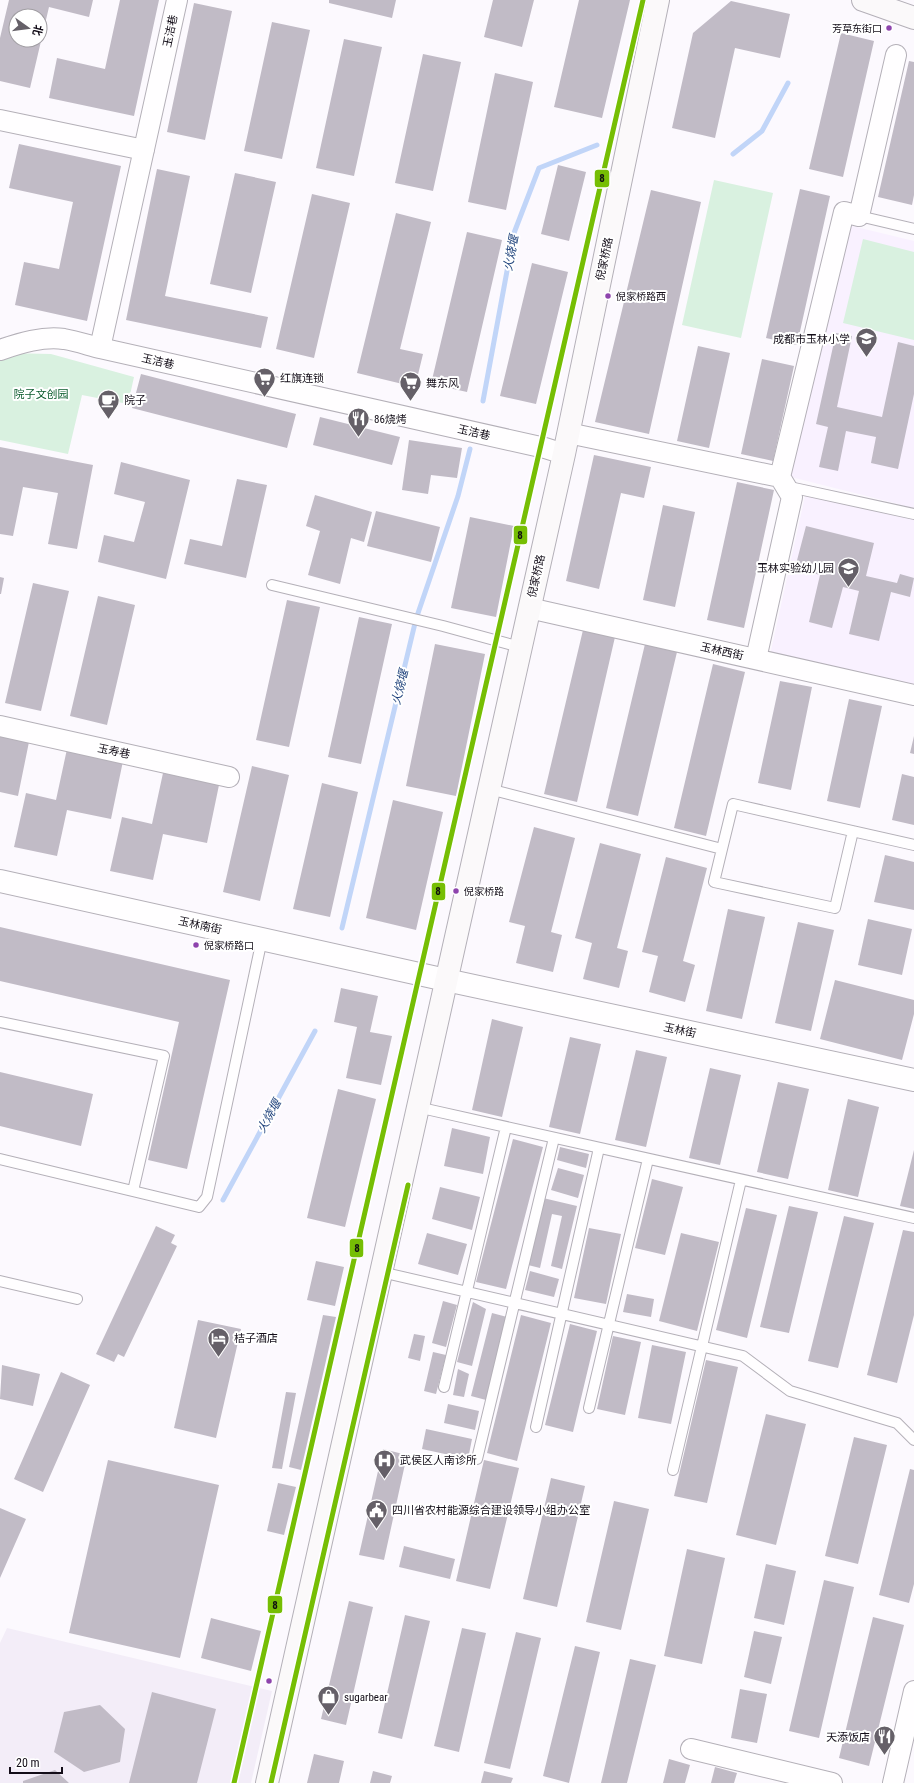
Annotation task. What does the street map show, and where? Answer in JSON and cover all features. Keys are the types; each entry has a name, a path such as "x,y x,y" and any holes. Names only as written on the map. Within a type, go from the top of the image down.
{"main road":[{"name":"倪家桥路","path":"267,1783 564,454 658,0"},
{"path":"863,0 914,18"}],"street":[{"name":"玉洁巷","path":"177,0 100,348 564,454"},
{"path":"782,482 844,212 859,216 896,55"},
{"path":"0,120 144,150"},
{"path":"0,350 14,345 43,339 64,339 100,348"},
{"path":"568,433 782,482 792,497 756,659"},
{"name":"玉林西街","path":"529,608 914,695"},
{"name":"玉寿巷","path":"0,726 229,777"},
{"name":"玉林南街","path":"0,881 446,980"},
{"name":"玉林街","path":"446,980 914,1080"},
{"path":"893,1783 914,1691"},
{"path":"691,1749 832,1783"}],"lane":[{"path":"859,216 914,229"},
{"path":"782,482 914,514"},
{"path":"272,585 443,626 520,647"},
{"path":"489,789 722,849"},
{"path":"853,831 835,908 714,882 733,804 853,831 914,845"},
{"path":"0,1159 199,1207 208,1197 262,939"},
{"path":"0,1022 164,1056 133,1191"},
{"path":"417,1107 914,1218"},
{"path":"444,1387 506,1127"},
{"path":"477,1459 554,1138"},
{"path":"536,1428 599,1148"},
{"path":"589,1408 648,1159"},
{"path":"673,1470 741,1180"},
{"path":"381,1272 742,1356 790,1391 896,1423 914,1440"},
{"path":"0,1281 77,1299"}],"shaded area":[{"name":"成都市玉林小学","path":"848,225 914,241 914,508 791,477"},
{"name":"玉林实验幼儿园","path":"805,496 914,520 914,686 770,655"},
{"path":"7,1628 272,1691 251,1783 0,1783 0,1643"}],"green space":[{"path":"714,180 773,193 741,338 682,325"},
{"path":"863,239 914,252 914,340 843,323"},
{"name":"院子文创园","path":"7,353 51,354 134,377 128,404 82,395 68,454 0,440 0,357"}],"building":[{"path":"9,0 93,0 89,17 49,7 48,11 48,8 8,8 8,48 39,48 30,88 0,81 0,38"},
{"path":"120,0 159,0 134,116 49,98 57,58 105,69"},
{"path":"329,0 396,0 392,18 329,3"},
{"path":"493,0 534,0 522,47 484,37"},
{"path":"579,0 630,0 602,118 554,107"},
{"path":"731,1 790,14 780,58 735,48 715,138 672,128 693,33"},
{"path":"194,3 232,11 205,140 167,132"},
{"path":"272,22 310,30 282,159 244,151"},
{"path":"841,33 874,41 843,177 809,169"},
{"path":"344,39 382,47 354,176 316,168"},
{"path":"423,54 461,62 433,191 395,183"},
{"path":"909,61 914,62 914,195 912,205 878,197"},
{"path":"495,73 533,82 506,210 468,202"},
{"path":"19,144 121,166 87,321 15,305 24,262 59,269 73,202 9,188"},
{"path":"558,165 586,172 569,241 541,234"},
{"path":"157,169 190,176 165,296 268,317 261,348 126,320"},
{"path":"235,173 276,182 251,293 210,284"},
{"path":"800,189 830,196 797,345 766,338"},
{"path":"651,190 701,202 649,434 595,422"},
{"path":"312,194 350,203 314,358 276,349"},
{"path":"396,213 431,222 400,349 423,354 415,387 357,373"},
{"path":"467,232 502,240 467,392 431,384"},
{"path":"532,263 568,272 536,404 500,396"},
{"path":"836,333 852,336 837,407 882,417 898,342 914,346 914,394 898,469 871,463 876,437 846,431 838,471 819,467 828,427 816,424"},
{"path":"698,346 730,353 709,448 677,441"},
{"path":"762,359 794,366 773,461 741,454"},
{"path":"141,374 296,414 287,448 132,408"},
{"path":"320,417 400,437 392,465 313,445"},
{"path":"409,440 462,448 457,478 431,475 428,494 402,490"},
{"path":"0,447 93,465 77,549 48,544 58,493 23,487 13,536 0,534"},
{"path":"594,455 651,467 644,498 621,493 599,589 566,581"},
{"path":"121,462 190,480 166,579 98,562 104,535 134,542 145,502 114,494"},
{"path":"237,479 267,485 246,578 184,564 190,539 222,546"},
{"path":"737,482 774,490 744,628 707,620"},
{"path":"315,495 372,512 364,542 351,538 340,584 308,575 320,531 306,526"},
{"path":"663,505 695,512 675,607 643,600"},
{"path":"376,511 440,527 431,562 367,546"},
{"path":"470,517 514,526 496,617 451,608"},
{"path":"806,526 874,543 866,576 897,583 900,574 914,578 910,597 891,592 879,641 849,634 859,591 843,587 832,628 809,622 820,575 795,568"},
{"path":"0,577 4,578 1,594 0,594"},
{"path":"33,583 69,591 41,711 5,703"},
{"path":"98,596 135,605 107,725 70,716"},
{"path":"287,600 320,607 289,747 256,740"},
{"path":"359,617 392,624 361,764 328,757"},
{"path":"583,630 615,637 577,802 544,794"},
{"path":"435,644 485,654 456,796 406,786"},
{"path":"645,644 677,652 638,816 606,808"},
{"path":"713,664 745,672 706,836 674,828"},
{"path":"780,681 812,687 791,790 758,783"},
{"path":"849,699 882,706 860,808 827,801"},
{"path":"0,731 30,737 18,796 0,792"},
{"path":"914,736 914,754 910,753"},
{"path":"67,749 123,761 111,819 67,810 57,856 14,847 26,793 56,800"},
{"path":"252,766 289,775 260,901 223,892"},
{"path":"163,773 219,785 207,843 163,834 153,880 110,871 122,817 152,824"},
{"path":"902,774 914,777 914,825 892,820"},
{"path":"322,783 358,792 330,917 293,909"},
{"path":"393,800 443,812 416,930 366,918"},
{"path":"534,827 575,838 551,932 562,935 553,972 516,963 525,926 509,922"},
{"path":"600,843 641,854 617,948 628,951 619,988 583,979 592,943 575,938"},
{"path":"885,855 914,862 914,910 874,902"},
{"path":"666,857 707,868 683,961 695,965 685,1002 649,992 658,956 642,952"},
{"path":"728,909 765,917 742,1019 706,1011"},
{"path":"868,919 912,929 902,975 858,965"},
{"path":"798,922 834,930 811,1031 775,1023"},
{"path":"0,927 230,980 187,1169 148,1160 179,1022 0,981"},
{"path":"835,980 914,1000 914,1014 902,1060 820,1039"},
{"path":"341,988 378,996 370,1032 392,1036 381,1085 346,1078 357,1027 334,1022"},
{"path":"492,1019 523,1027 502,1117 472,1110"},
{"path":"570,1037 601,1044 580,1134 549,1127"},
{"path":"636,1050 667,1057 646,1147 615,1140"},
{"path":"710,1068 741,1075 720,1165 689,1158"},
{"path":"0,1072 93,1094 81,1146 0,1126"},
{"path":"778,1082 809,1089 788,1179 757,1172"},
{"path":"338,1089 376,1099 345,1227 307,1218"},
{"path":"848,1099 879,1107 858,1197 828,1190"},
{"path":"452,1128 490,1137 483,1174 444,1166"},
{"path":"513,1139 543,1147 506,1289 476,1282"},
{"path":"560,1147 589,1154 586,1168 557,1160"},
{"path":"914,1150 914,1209 900,1206"},
{"path":"558,1168 584,1175 578,1198 551,1190"},
{"path":"652,1179 683,1187 665,1255 635,1248"},
{"path":"440,1187 480,1197 472,1230 432,1219"},
{"path":"543,1198 577,1206 562,1269 551,1266 562,1216 552,1214 540,1268 528,1265"},
{"path":"789,1206 818,1212 789,1333 760,1327"},
{"path":"746,1208 777,1215 747,1338 716,1330"},
{"path":"844,1216 874,1223 838,1368 808,1361"},
{"path":"156,1226 175,1235 171,1243 177,1246 124,1357 118,1354 114,1362 96,1354"},
{"path":"589,1228 621,1234 606,1304 574,1298"},
{"path":"903,1230 914,1232 914,1315 897,1383 867,1375"},
{"path":"427,1233 467,1244 458,1275 418,1264"},
{"path":"681,1233 719,1242 697,1331 659,1321"},
{"path":"316,1261 344,1267 335,1306 307,1300"},
{"path":"530,1271 559,1279 554,1297 525,1290"},
{"path":"627,1294 654,1299 651,1317 623,1312"},
{"path":"443,1301 457,1305 446,1347 432,1343"},
{"path":"473,1302 486,1309 472,1366 457,1362"},
{"path":"492,1313 507,1317 486,1400 471,1396"},
{"path":"323,1315 336,1317 301,1470 289,1467"},
{"path":"521,1315 551,1323 517,1461 487,1453"},
{"path":"198,1320 241,1329 216,1438 174,1428"},
{"path":"570,1324 597,1331 573,1432 545,1425"},
{"path":"414,1334 425,1336 420,1361 408,1358"},
{"path":"613,1336 641,1342 625,1415 597,1409"},
{"path":"652,1345 686,1352 671,1424 638,1418"},
{"path":"433,1352 446,1355 436,1394 424,1391"},
{"path":"706,1360 738,1367 707,1503 674,1496"},
{"path":"2,1365 40,1374 33,1406 0,1399"},
{"path":"458,1369 469,1374 464,1397 453,1395"},
{"path":"61,1372 90,1385 43,1492 14,1479"},
{"path":"286,1392 296,1393 282,1469 272,1468"},
{"path":"448,1404 479,1411 475,1430 444,1423"},
{"path":"766,1414 806,1424 776,1545 736,1535"},
{"path":"426,1429 472,1439 468,1459 422,1449"},
{"path":"854,1437 887,1445 858,1564 825,1556"},
{"path":"383,1449 407,1455 384,1560 359,1555"},
{"path":"108,1460 219,1485 180,1658 69,1633"},
{"path":"484,1460 519,1468 490,1589 456,1581"},
{"path":"910,1469 914,1470 914,1584 909,1603 879,1595"},
{"path":"551,1478 585,1486 557,1607 523,1599"},
{"path":"278,1483 296,1487 284,1535 267,1531"},
{"path":"614,1501 649,1509 621,1630 586,1622"},
{"path":"0,1508 26,1519 0,1578"},
{"path":"404,1546 455,1559 450,1579 399,1567"},
{"path":"687,1549 725,1558 702,1664 664,1656"},
{"path":"766,1564 796,1571 784,1625 754,1618"},
{"path":"824,1580 854,1587 819,1738 789,1731"},
{"path":"349,1601 373,1607 346,1725 321,1719"},
{"path":"405,1615 430,1621 402,1739 378,1733"},
{"path":"873,1617 904,1625 869,1766 839,1758"},
{"path":"211,1618 261,1631 251,1671 201,1658"},
{"path":"462,1628 486,1633 459,1752 434,1746"},
{"path":"754,1631 782,1637 771,1684 744,1677"},
{"path":"516,1632 541,1638 510,1769 484,1763"},
{"path":"575,1646 600,1652 569,1783 543,1776"},
{"path":"630,1659 656,1665 627,1783 601,1783"},
{"path":"740,1689 767,1694 757,1743 731,1738"},
{"path":"152,1692 216,1709 197,1783 129,1783"},
{"path":"100,1705 125,1729 120,1762 84,1772 54,1752 64,1712"},
{"path":"314,1754 344,1761 339,1783 307,1783"},
{"path":"669,1759 690,1765 685,1783 663,1783"},
{"path":"715,1767 737,1773 734,1783 711,1783"},
{"path":"55,1770 69,1783 23,1783 23,1781"},
{"path":"373,1771 392,1776 390,1783 370,1783"},
{"path":"484,1771 513,1778 511,1783 481,1783"}],"waterway":[{"name":"火烧堰","path":"733,154 762,131 788,83"},
{"name":"火烧堰","path":"483,401 514,233 539,168 597,145"},
{"name":"火烧堰","path":"342,928 416,619 458,496 470,449"},
{"name":"火烧堰","path":"223,1200 315,1031"}],"transit line":[{"name":"8","path":"234,1783 643,0"},
{"name":"8","path":"271,1783 408,1185"}],"place":[{"name":"芳草东街口","path":"889,28"},
{"name":"倪家桥路西","path":"608,296"},
{"name":"成都市玉林小学","path":"866,358"},
{"name":"红旗连锁","path":"264,398"},
{"name":"舞东风","path":"410,402"},
{"name":"院子","path":"108,420"},
{"name":"86烧烤","path":"359,438"},
{"name":"玉林实验幼儿园","path":"849,588"},
{"name":"倪家桥路","path":"456,891"},
{"name":"倪家桥路口","path":"196,945"},
{"name":"桔子酒店","path":"218,1358"},
{"name":"武侯区人南诊所","path":"385,1480"},
{"name":"四川省农村能源综合建设领导小组办公室","path":"376,1530"},
{"name":"sugarbear","path":"329,1716"},
{"name":"天添饭店","path":"885,1756"}]}
